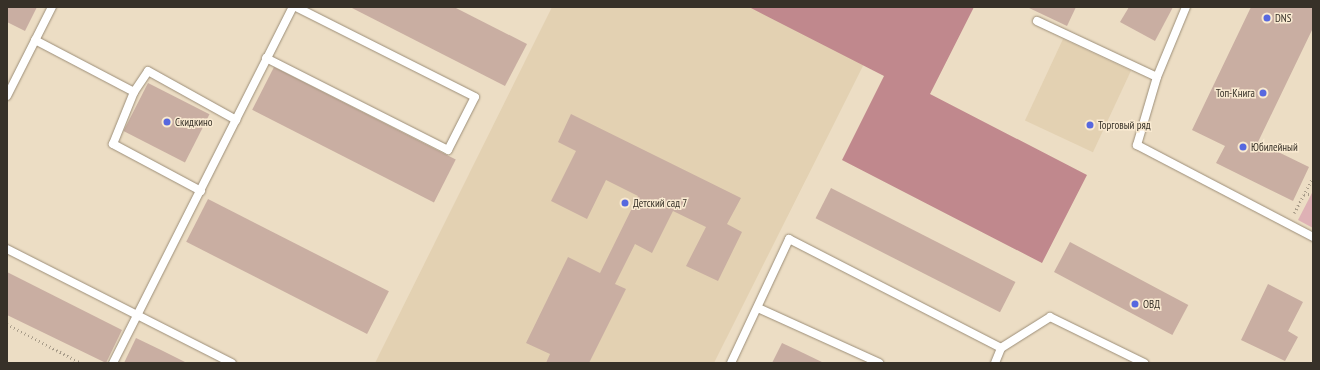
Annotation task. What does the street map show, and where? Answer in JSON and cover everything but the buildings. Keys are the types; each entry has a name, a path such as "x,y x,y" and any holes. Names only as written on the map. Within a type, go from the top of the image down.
{"lane":[{"path":"7,96 52,7"},
{"path":"113,363 201,191 292,7"},
{"path":"266,58 448,150 475,97 296,7"},
{"path":"1186,7 1157,77 1136,145 1313,237"},
{"path":"1037,21 1157,77"},
{"path":"35,40 134,92"},
{"path":"201,191 113,144 134,92 148,71 236,120"},
{"path":"730,363 758,308 789,239 1001,348"},
{"path":"7,249 232,363"},
{"path":"758,308 879,363"},
{"path":"996,363 1001,348 1050,317 1144,363"}],"path":[{"path":"1288,224 1313,178"},
{"path":"1304,195 1313,193"},
{"path":"7,324 81,363"}],"shaded area":[{"name":"Детский сад 7","path":"552,7 809,7 875,42 714,363 375,363"},
{"path":"749,7 974,7 930,94 1087,175 1042,263 842,160 884,76"},
{"path":"1063,39 1131,71 1093,152 1025,121"},
{"path":"1313,191 1313,228 1298,220"}],"place":[{"name":"DNS","path":"1267,18"},
{"name":"Топ-Книга","path":"1263,93"},
{"name":"Скидкино","path":"167,122"},
{"name":"Торговый ряд","path":"1090,125"},
{"name":"Юбилейный","path":"1243,147"},
{"name":"Детский сад 7","path":"625,203"},
{"name":"ОВД","path":"1135,304"}]}
